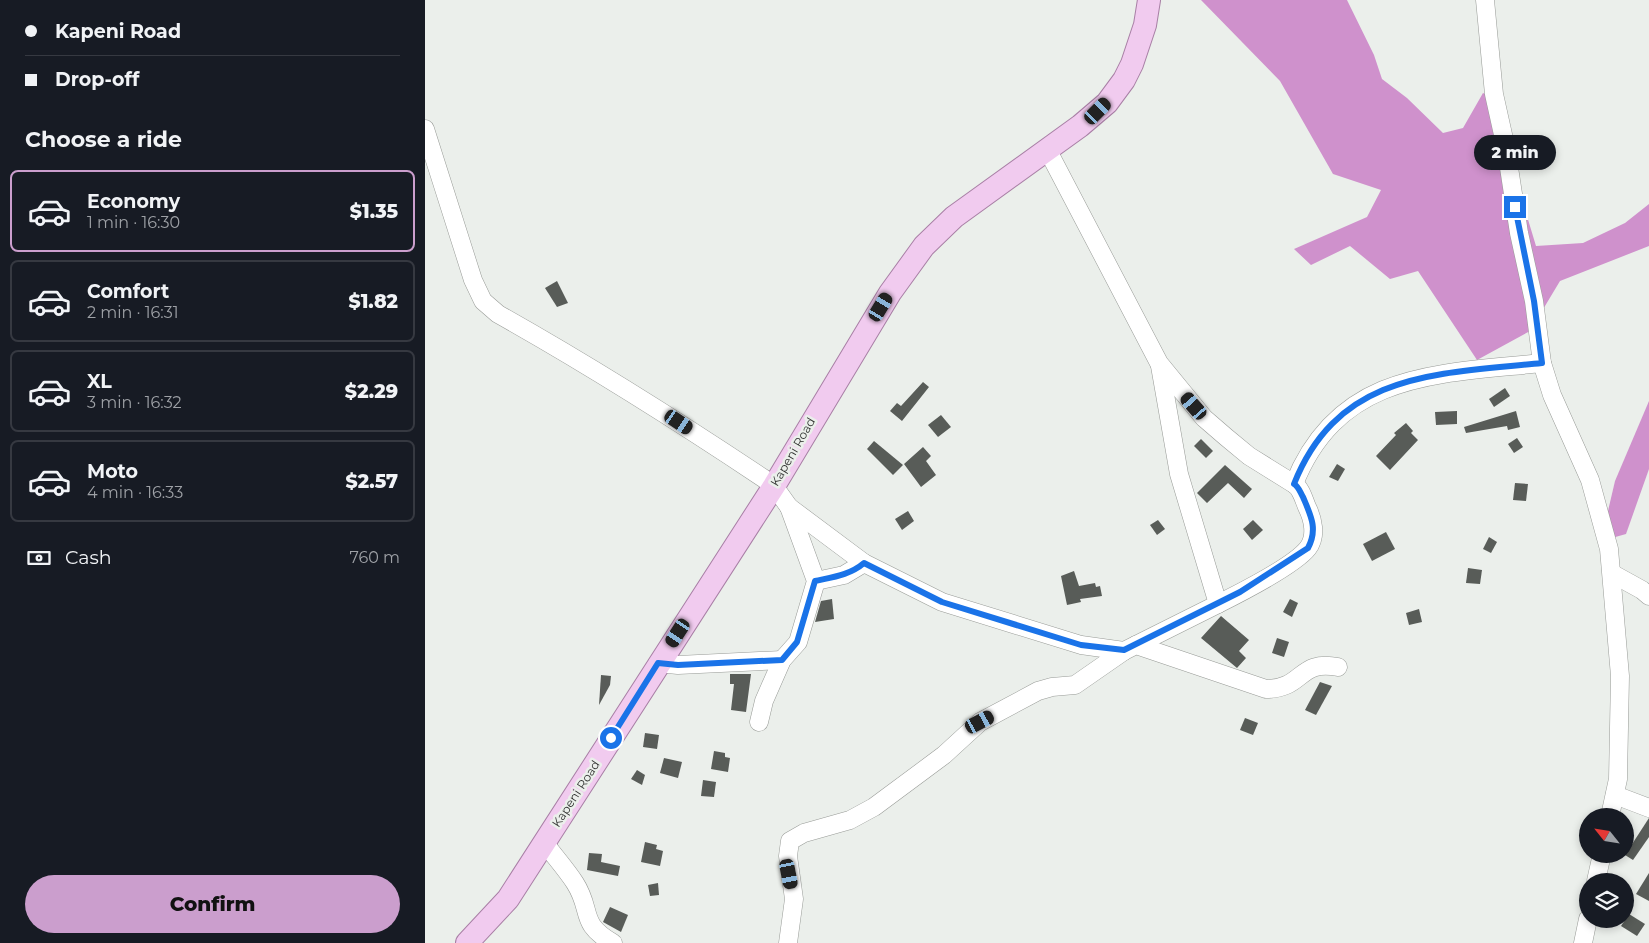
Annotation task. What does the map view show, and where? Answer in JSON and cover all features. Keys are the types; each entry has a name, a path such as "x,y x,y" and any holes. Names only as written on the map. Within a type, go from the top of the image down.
{"main road":[{"name":"Kapeni Road","path":"467,943 508,899 773,486 890,293 924,246 954,217 1098,111 1124,80 1139,46 1149,0"}],"street":[{"path":"1485,0 1494,94 1519,233 1534,301 1542,363 1552,395 1581,456 1607,535 1613,574 1620,676 1618,779 1612,808"},
{"path":"425,129 473,280 487,306 668,414 773,486 789,507 864,563 942,602 1081,645 1130,648 1266,689 1288,686 1311,667 1327,665 1338,667"},
{"path":"788,943 794,898 788,856 790,841 805,833 850,820 874,807 944,755 980,722 1038,691 1052,687 1075,685 1130,648 1218,604 1268,576 1308,548 1312,539 1313,522 1299,489 1249,456 1226,438 1204,418 1159,363 1047,149"},
{"path":"1159,363 1179,474 1218,604"},
{"path":"1294,484 1309,452 1322,434 1355,404 1381,389 1441,375 1542,363"},
{"path":"759,722 763,701 782,660 797,642 815,581 789,507"},
{"path":"815,581 844,575 857,569 864,563"},
{"path":"1613,574 1649,596"},
{"path":"658,663 678,665 782,660"},
{"path":"1615,795 1649,808"},
{"path":"544,842 575,882 582,896 590,925 600,936 613,943"},
{"path":"1583,943 1586,928"}],"shaded area":[{"path":"1201,0 1347,0 1374,55 1382,79 1407,98 1443,133 1463,128 1483,93 1491,97 1536,246 1583,243 1625,223 1649,204 1649,246 1560,281 1530,331 1477,360 1418,271 1390,279 1350,246 1311,265 1294,249 1367,217 1381,190 1333,174 1280,81"},
{"path":"1649,401 1649,469 1626,534 1601,541 1615,481"}],"building":[{"path":"557,281 568,303 557,307 545,288"},
{"path":"923,382 929,387 902,421 890,411 897,403 901,406"},
{"path":"1505,388 1510,396 1494,407 1489,399"},
{"path":"1457,411 1457,424 1436,425 1435,412"},
{"path":"1516,411 1520,427 1508,430 1507,426 1466,433 1464,427"},
{"path":"941,415 951,427 938,437 928,425"},
{"path":"1406,423 1413,431 1411,433 1418,440 1390,470 1376,456 1396,435 1394,433"},
{"path":"1517,438 1523,447 1514,453 1508,444"},
{"path":"1201,439 1213,451 1206,458 1194,446"},
{"path":"874,441 903,465 893,475 867,449"},
{"path":"923,447 931,456 926,461 936,475 921,487 904,464"},
{"path":"1337,464 1345,469 1338,481 1329,477"},
{"path":"1225,465 1252,489 1244,498 1228,483 1207,503 1197,493"},
{"path":"1515,483 1528,484 1526,501 1513,500"},
{"path":"908,511 914,521 902,530 895,519"},
{"path":"1158,520 1165,529 1157,535 1150,525"},
{"path":"1253,520 1263,530 1252,540 1243,529"},
{"path":"1386,532 1395,549 1372,561 1363,544"},
{"path":"1489,537 1497,542 1491,553 1483,549"},
{"path":"1468,568 1482,570 1480,584 1466,583"},
{"path":"1074,571 1079,586 1095,583 1096,587 1100,586 1102,596 1080,599 1081,602 1067,605 1061,576"},
{"path":"832,599 834,619 815,622 821,601"},
{"path":"1290,599 1298,603 1292,617 1283,612"},
{"path":"1419,609 1422,622 1409,625 1406,613"},
{"path":"1221,616 1249,640 1239,651 1246,658 1237,668 1201,638"},
{"path":"1277,638 1289,642 1284,657 1272,653"},
{"path":"730,674 751,674 746,712 731,710 734,684 730,684"},
{"path":"601,675 611,676 610,685 599,705"},
{"path":"1320,682 1332,686 1316,715 1305,710"},
{"path":"1245,718 1258,723 1253,735 1240,730"},
{"path":"645,733 659,735 657,749 643,747"},
{"path":"714,751 725,753 725,757 730,758 728,772 711,769"},
{"path":"664,758 682,762 678,778 660,773"},
{"path":"637,770 645,775 642,785 631,779"},
{"path":"703,780 716,782 714,797 701,796"},
{"path":"1649,818 1649,837 1634,859 1634,841"},
{"path":"645,842 657,845 656,849 663,851 660,866 641,862"},
{"path":"589,853 602,854 601,862 620,866 618,876 587,870"},
{"path":"1649,873 1649,901 1636,894"},
{"path":"658,883 659,895 650,896 648,885"},
{"path":"610,907 628,915 621,932 603,922"},
{"path":"1634,917 1645,924 1637,936 1624,928 1634,928"}],"route":[{"path":"611,738 658,663 678,665 782,660 797,642 815,581 844,575 857,569 864,563 916,591 942,602 1081,645 1124,650 1172,628 1275,572 1296,558 1310,544 1313,522 1299,489 1294,484 1301,466 1314,444 1342,414 1367,396 1397,383 1432,376 1542,363 1534,301 1515,207"}]}
